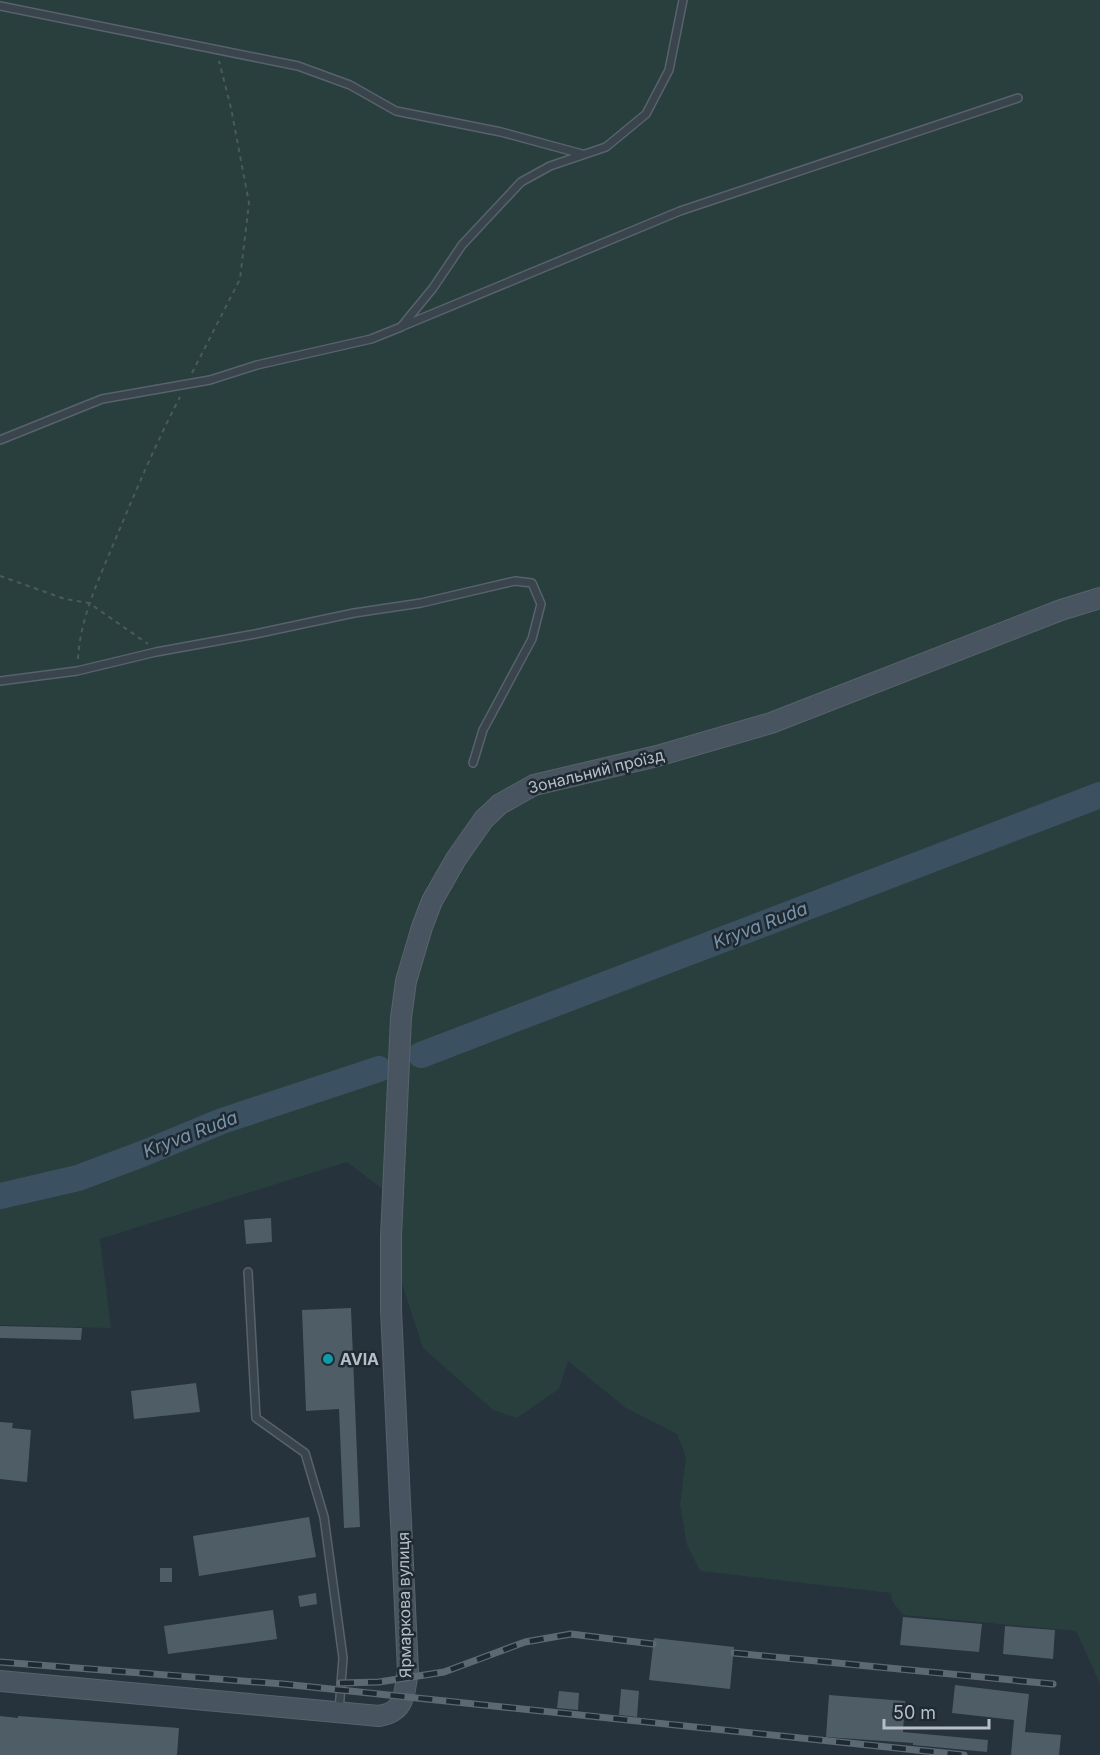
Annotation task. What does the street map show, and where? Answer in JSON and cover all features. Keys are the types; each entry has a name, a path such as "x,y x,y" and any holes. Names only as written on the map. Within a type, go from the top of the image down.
{"street":[{"name":"Зональний проїзд","path":"392,1208 401,1018 406,981 413,953 432,902 456,859 484,819 500,804 534,784 657,756 771,723 1061,610 1100,598"},
{"name":"Ярмаркова вулиця","path":"0,1681 379,1716 394,1712 403,1700 408,1671 391,1310 392,1208"}],"lane":[{"path":"401,327 433,288 462,245 521,182 550,166 606,147 646,114 669,70 683,0"},
{"path":"0,6 298,66 350,86 396,111 501,132 582,154"},
{"path":"0,440 102,399 210,380 257,364 371,339 680,211 1018,98"},
{"path":"0,681 77,671 156,652 255,634 354,612 421,603 515,581 532,583 541,604 532,639 483,730 473,763"},
{"path":"248,1272 256,1418 305,1452 324,1517 343,1658 339,1711"}],"path":[{"path":"77,671 78,648 89,603 151,454 240,279 249,203 231,108 217,50"},
{"path":"0,576 65,599 89,603 143,639 156,652"}],"green space":[{"path":"0,0 1100,0 1100,1684 1076,1631 903,1615 892,1601 891,1593 700,1571 687,1545 680,1505 686,1457 677,1434 626,1408 568,1361 559,1389 517,1418 493,1410 423,1348 401,1281 402,1204 347,1162 100,1239 111,1328 0,1325"}],"building":[{"path":"271,1218 272,1242 246,1244 244,1220"},
{"name":"AVIA","path":"351,1308 360,1527 344,1528 339,1409 306,1411 302,1310"},
{"path":"0,1326 82,1328 81,1340 0,1338"},
{"path":"196,1383 200,1412 134,1419 131,1391"},
{"path":"0,1422 13,1423 12,1428 31,1430 27,1482 0,1479"},
{"path":"309,1517 316,1557 199,1576 193,1536"},
{"path":"160,1568 172,1568 172,1582 160,1582"},
{"path":"316,1593 317,1604 300,1607 298,1596"},
{"path":"273,1610 277,1639 168,1654 164,1626"},
{"path":"903,1617 982,1624 979,1652 900,1645"},
{"path":"1005,1626 1055,1630 1053,1659 1003,1654"},
{"path":"654,1638 734,1647 730,1689 649,1680"},
{"path":"955,1685 1029,1694 1025,1732 1061,1735 1059,1755 1011,1755 1014,1720 952,1713"},
{"path":"621,1689 639,1691 637,1717 619,1715"},
{"path":"559,1691 579,1693 578,1710 557,1708"},
{"path":"829,1695 905,1701 903,1732 988,1740 987,1752 913,1745 913,1743 826,1737"},
{"path":"0,1716 179,1728 177,1755 0,1755"}],"waterway":[{"name":"Kryva Ruda","path":"421,1055 1100,795"},
{"name":"Kryva Ruda","path":"0,1196 78,1178 222,1121 379,1069"}],"railway":[{"path":"340,1683 379,1682 444,1672 525,1642 571,1634 653,1644"},
{"path":"734,1653 1053,1684"},
{"path":"0,1662 283,1684 964,1755"}],"place":[{"name":"AVIA","path":"328,1359"}]}
